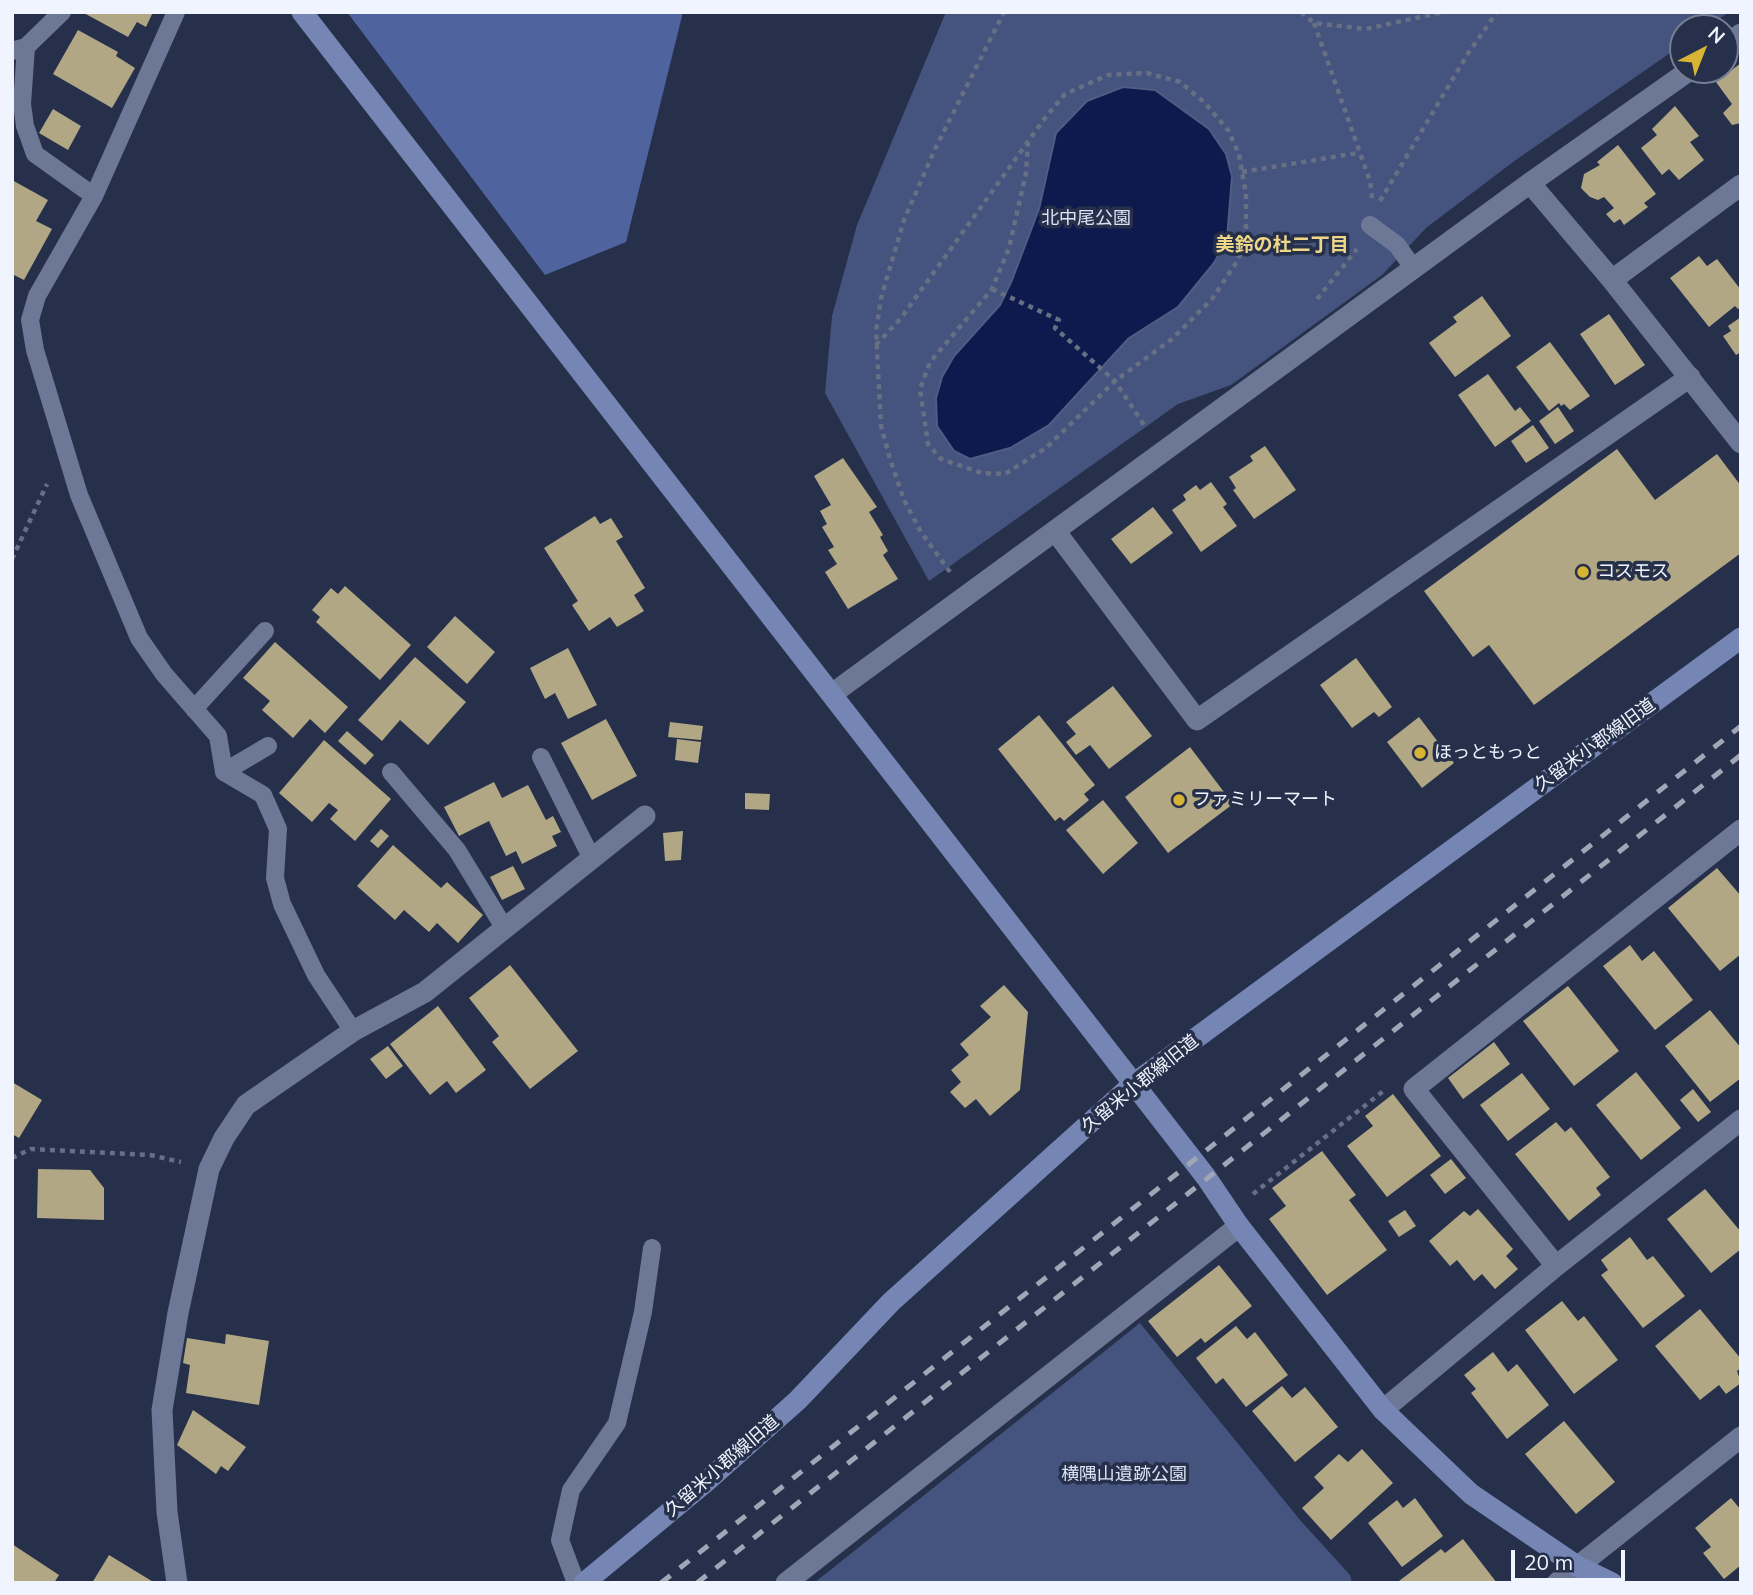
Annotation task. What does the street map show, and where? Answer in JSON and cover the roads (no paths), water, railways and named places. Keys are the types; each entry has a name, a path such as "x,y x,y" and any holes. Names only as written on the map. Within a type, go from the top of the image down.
{"street":[{"path":"302,12 1206,1177 1239,1226 1383,1410 1471,1494 1577,1566 1612,1583"},
{"path":"832,694 1530,183 1670,84"},
{"path":"1530,183 1612,280 1740,441"},
{"path":"1612,280 1741,185"},
{"path":"1056,532 1197,720 1690,377"},
{"name":"久留米小郡線旧道","path":"583,1583 707,1481 798,1400 891,1302 1132,1085 1741,638"},
{"path":"177,1583 167,1512 162,1410 178,1313 209,1169 224,1138 246,1105 353,1031 425,992 645,816"},
{"path":"1556,1266 1414,1089 1741,831"},
{"path":"1383,1410 1556,1266 1741,1120"},
{"path":"786,1583 1239,1226"},
{"path":"1557,1583 1741,1437"}],"lane":[{"path":"62,12 19,49 25,126 35,154 94,196"},
{"path":"176,12 94,196 37,296 30,320 35,350 79,495 139,638 218,736 224,772"},
{"path":"1370,225 1397,245 1414,269"},
{"path":"194,709 265,631"},
{"path":"224,772 268,746"},
{"path":"541,757 591,857"},
{"path":"224,772 263,795 278,829 275,878 282,904 316,975 353,1031"},
{"path":"391,772 475,875 505,929"},
{"path":"576,1583 560,1540 571,1490 617,1423 643,1312 652,1248"}],"railway":[{"path":"661,1583 1741,726"},
{"path":"697,1583 1741,755"}],"place":[{"name":"コスモス","path":"1583,572"},
{"name":"ほっともっと","path":"1420,753"},
{"name":"ファミリーマート","path":"1179,800"}],"district":[{"name":"美鈴の杜二丁目","path":"1282,245"}],"park label":[{"name":"北中尾公園","path":"1086,219"},
{"name":"横隅山遺跡公園","path":"1124,1475"}]}
